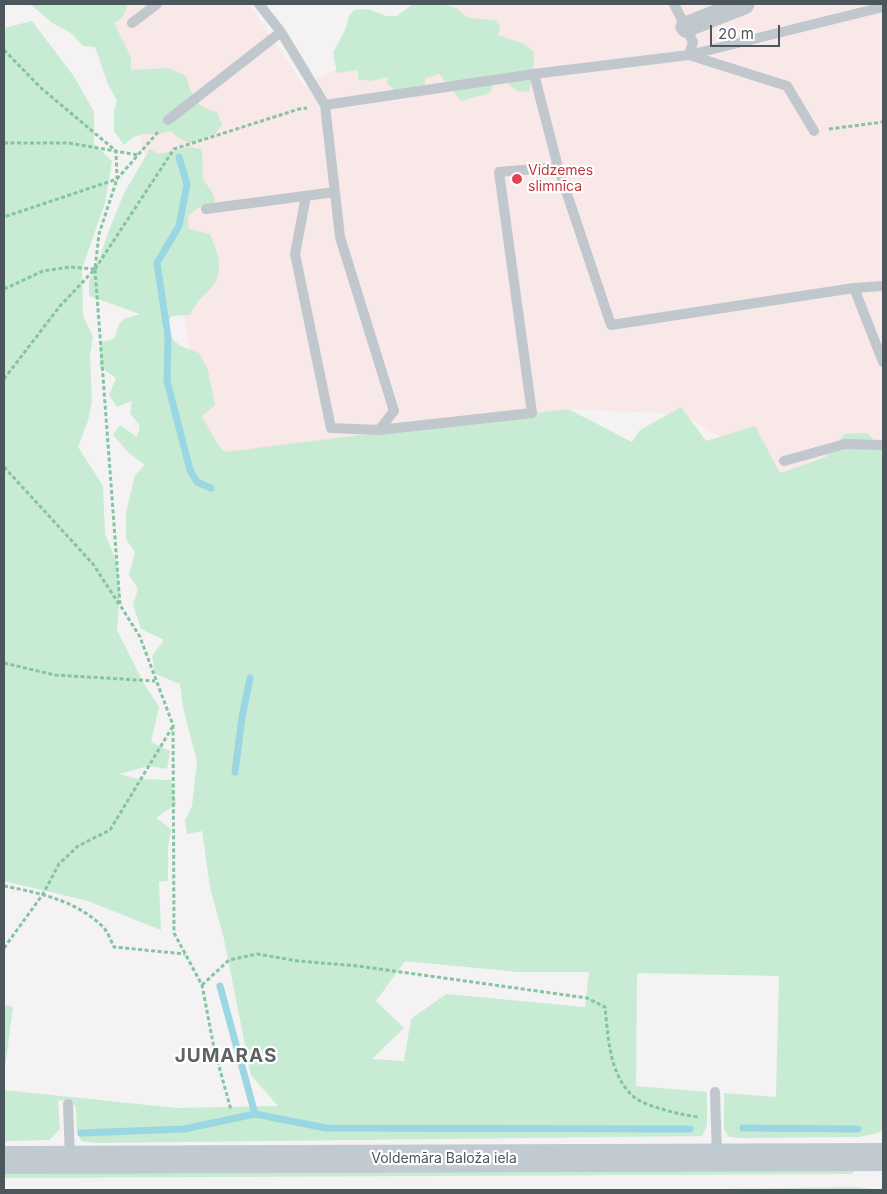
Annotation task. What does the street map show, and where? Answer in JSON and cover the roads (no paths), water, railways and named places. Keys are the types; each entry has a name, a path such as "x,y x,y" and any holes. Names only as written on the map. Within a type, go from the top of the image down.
{"main road":[{"name":"Voldemāra Baloža iela","path":"4,1160 883,1157"}],"street":[{"path":"686,27 744,4"}],"lane":[{"path":"132,23 157,4"},
{"path":"259,4 281,32 325,105 340,237 394,411 379,430"},
{"path":"674,4 693,42 689,55"},
{"path":"325,105 534,74 689,55 883,7"},
{"path":"168,120 281,32"},
{"path":"689,55 787,86 814,131"},
{"path":"534,74 558,167 611,325 854,288 883,286"},
{"path":"306,196 296,254 332,428 379,430 532,413 499,172 558,167"},
{"path":"206,209 335,192"},
{"path":"854,288 883,362"},
{"path":"784,461 845,444 883,445"},
{"path":"715,1092 717,1158"},
{"path":"68,1104 70,1160"}],"waterway":[{"path":"179,157 187,184 179,226 157,263 168,337 167,381 190,470 197,482 211,488"},
{"path":"235,772 242,717 250,678"},
{"path":"220,986 255,1114"},
{"path":"81,1133 184,1129 255,1114 326,1128 690,1129"},
{"path":"743,1128 858,1129"}],"place":[{"name":"Vidzemes slimnīca","path":"517,179"}],"district":[{"name":"JUMARAS","path":"226,1056"}]}
